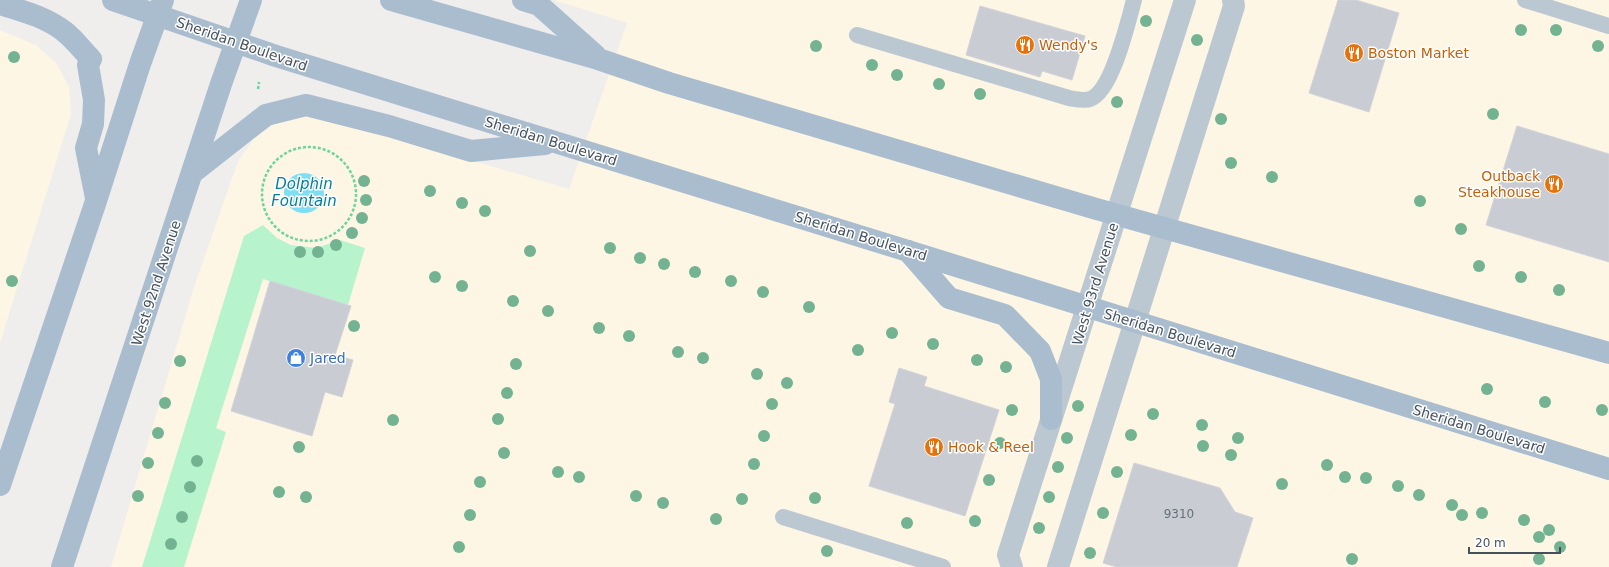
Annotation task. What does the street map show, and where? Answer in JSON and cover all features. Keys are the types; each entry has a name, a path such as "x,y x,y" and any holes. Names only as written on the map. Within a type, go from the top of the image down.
{"main road":[{"name":"Sheridan Boulevard","path":"113,0 160,8 236,42 284,59 1609,469"},
{"name":"West 92nd Avenue","path":"62,567 192,173 251,0"},
{"path":"391,0 598,59 669,83 1164,229 1609,353"},
{"path":"523,0 539,4 598,59"},
{"path":"0,4 25,11 51,22 66,32 91,59 88,64 94,100 93,124 86,148 96,200"},
{"path":"0,485 160,8"},
{"path":"192,173 266,116 306,105 388,126 471,151 555,143"},
{"path":"908,251 948,298 1005,315 1040,351 1051,379 1051,419"}],"street":[{"name":"West 93rd Avenue","path":"1012,567 1008,556 1185,0"},
{"path":"1058,567 1234,6 1233,0"}],"lane":[{"path":"858,35 1069,98 1090,99 1103,90 1113,71 1134,0"},
{"path":"1525,0 1609,26"},
{"path":"784,518 943,567"}],"path":[{"path":"305,146 326,148 344,160 354,179 356,201 348,221 333,235 313,242 292,239 274,227 263,209 261,187 269,167 284,152 305,146"}],"shaded area":[{"path":"554,0 1609,0 1609,567 111,567 195,284 239,160 256,136 278,122 296,116 321,116 569,189 627,23"},
{"path":"0,30 36,45 57,64 69,87 71,114 0,343"}],"green space":[{"path":"263,225 277,238 291,245 316,248 340,240 365,248 348,305 263,279 216,428 226,432 184,567 142,567 244,236"}],"water":[{"name":"Dolphin Fountain","path":"308,173 315,176 321,182 324,193 323,201 315,210 308,213 300,213 293,210 285,201 284,189 287,182 296,174"}],"building":[{"name":"Boston Market","path":"1338,0 1356,0 1399,13 1369,112 1309,93"},
{"name":"Wendy's","path":"980,6 1085,36 1072,80 1042,71 1040,77 966,55"},
{"name":"Outback Steakhouse","path":"1517,126 1609,154 1609,262 1486,225"},
{"name":"Jared","path":"270,281 351,306 335,355 353,360 342,397 325,392 312,436 231,411"},
{"name":"Hook & Reel","path":"899,368 927,377 924,386 999,410 965,516 869,486 895,404 889,402"},
{"path":"1134,463 1220,488 1235,512 1253,518 1237,567 1117,567 1103,563"}],"place":[{"name":"Wendy's","path":"1025,45"},
{"name":"Boston Market","path":"1354,53"},
{"name":"Outback Steakhouse","path":"1554,184"},
{"name":"Jared","path":"296,358"},
{"name":"Hook & Reel","path":"934,447"}]}
